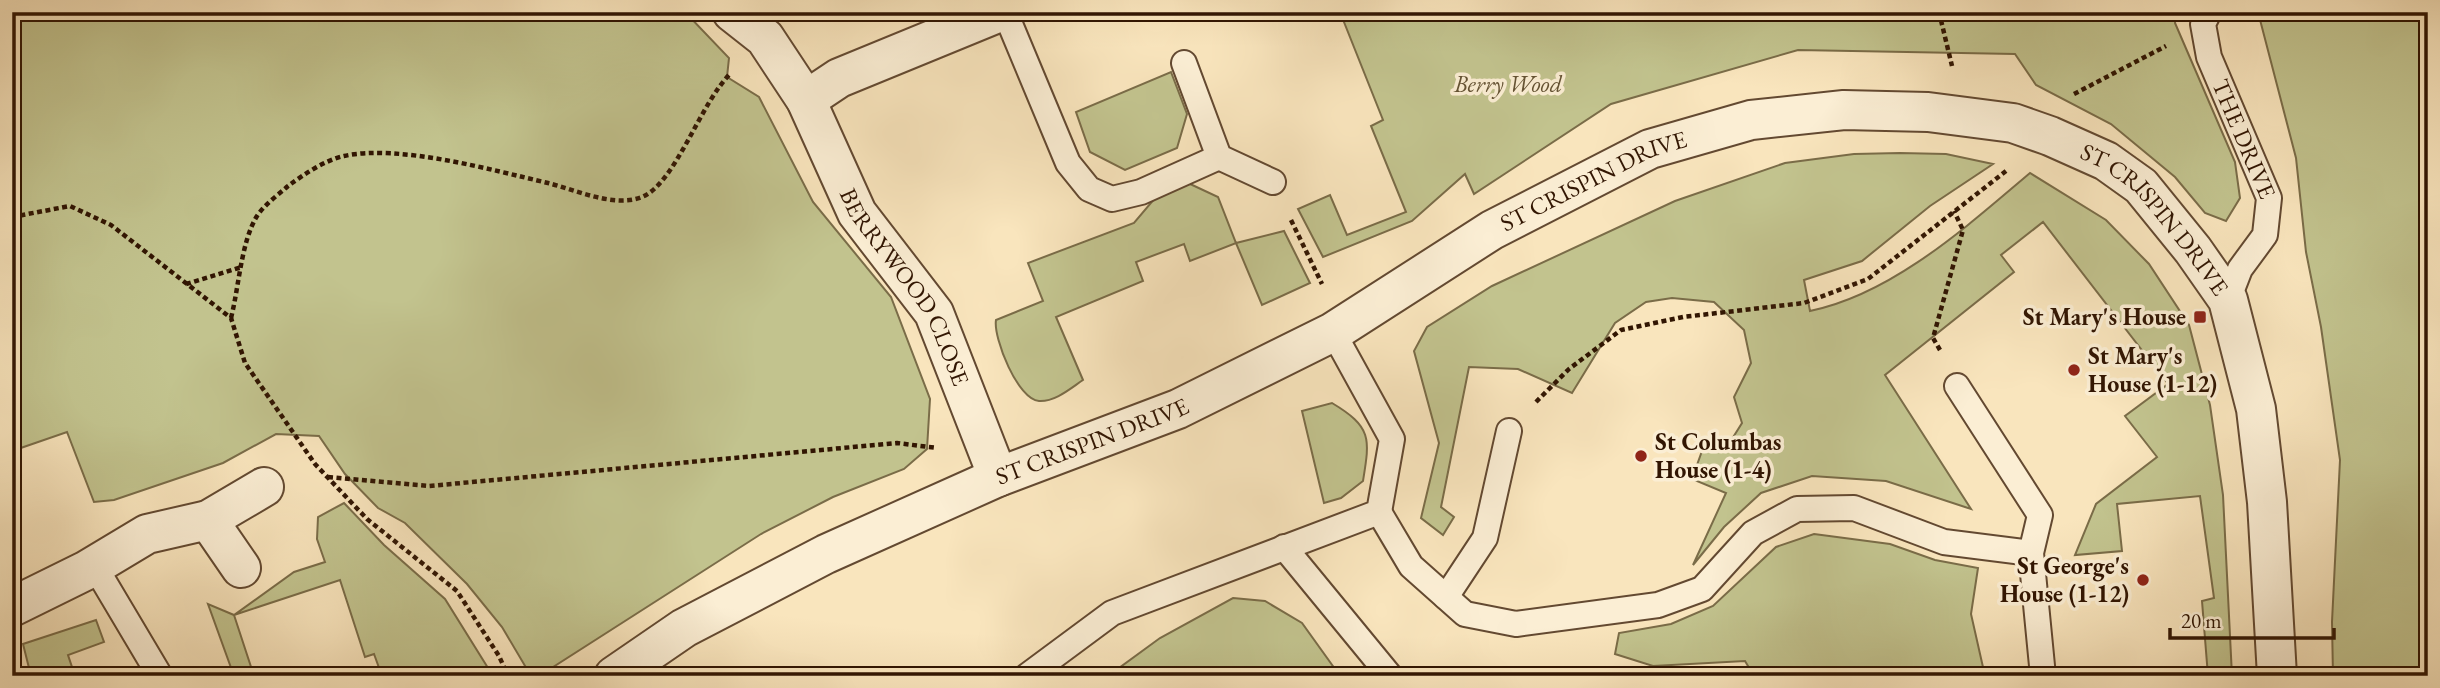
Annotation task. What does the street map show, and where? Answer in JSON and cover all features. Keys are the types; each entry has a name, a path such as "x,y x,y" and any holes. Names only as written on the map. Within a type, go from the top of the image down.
{"street":[{"name":"BERRYWOOD CLOSE","path":"732,12 765,38 806,100 857,213 934,313 998,477"},
{"path":"806,100 839,78 1000,12"},
{"name":"ST CRISPIN DRIVE","path":"614,676 684,628 814,560 998,477 1178,409 1338,329 1492,230 1650,149 1751,120 1844,110 1928,112 2013,123 2050,136 2106,161 2141,186 2193,250 2228,300 2256,409 2268,515 2277,676"},
{"path":"12,607 147,534 208,520 264,487"},
{"path":"208,520 241,568"}],"lane":[{"path":"1005,12 1068,163 1089,189 1112,199 1141,192 1219,157"},
{"name":"THE DRIVE","path":"2206,18 2208,57 2269,198 2265,234 2240,269 2228,300"},
{"path":"1184,63 1219,157 1273,182"},
{"path":"1338,329 1392,439 1379,512 1411,566 1465,614 1516,624 1658,605 1702,589 1753,533 1797,509 1854,508 1944,541 2031,553"},
{"path":"1957,386 2040,515 2031,553 2043,676"},
{"path":"1446,597 1485,538 1509,430"},
{"path":"1027,676 1112,613 1379,512"},
{"path":"1284,547 1390,676"},
{"path":"94,565 160,676"}],"path":[{"path":"1939,12 1954,74"},
{"path":"2013,123 2123,71 2206,18"},
{"path":"508,676 499,656 457,591 367,519 328,477 282,420 245,363 231,318 247,240 258,215 295,181 342,156 380,152 477,168 610,199 641,197 662,184 703,110 727,76 765,38"},
{"path":"1509,430 1569,369 1621,330 1684,317 1804,303 1868,279 2050,136"},
{"path":"1273,182 1338,329"},
{"path":"12,217 70,206 111,225 231,318"},
{"path":"1954,212 1963,230 1933,338 1957,386"},
{"path":"186,284 242,267"},
{"path":"328,477 429,486 897,443 941,449"}],"green space":[{"path":"12,12 685,12 729,58 727,77 759,97 813,202 891,297 930,399 927,449 904,469 833,497 761,534 539,676 531,676 502,627 467,584 405,523 378,508 345,474 319,436 276,434 223,463 114,500 94,502 67,432 12,451 12,226 17,225 12,210"},
{"name":"Berry Wood","path":"1340,12 2176,12 2175,23 2235,162 2240,198 2226,221 2205,213 2175,177 2111,124 2036,85 2015,54 1798,50 1611,104 1474,194 1465,174 1412,221 1323,257 1298,209 1330,195 1347,235 1406,212 1371,126 1383,120"},
{"path":"2258,12 2428,12 2428,676 2333,676 2332,622 2340,460 2321,327 2306,252 2296,158"},
{"path":"1171,72 1187,114 1177,148 1125,170 1090,152 1076,112"},
{"path":"1854,154 1946,154 1993,164 1930,206 1862,261 1804,280 1810,311 1871,290 1928,256 2030,173 2106,220 2149,264 2189,325 2210,405 2223,495 2232,676 2208,676 2202,601 2214,598 2200,496 2117,504 2122,551 2075,555 2096,504 2157,457 2125,416 2168,384 2043,222 2001,255 2014,272 1885,375 1971,509 1886,481 1812,476 1761,493 1724,527 1693,565 1726,493 1692,479 1702,451 1732,439 1742,423 1734,397 1751,363 1744,330 1714,302 1672,298 1646,302 1615,323 1572,393 1518,369 1469,367 1441,507 1454,517 1443,535 1421,518 1439,443 1414,351 1427,327 1492,286 1675,201 1785,163"},
{"path":"1188,183 1218,197 1236,243 1190,261 1184,244 1136,262 1143,281 1056,317 1083,380 1051,399 1039,401 1031,398 1015,380 1008,367 996,329 996,320 1043,301 1028,263 1134,223 1155,198"},
{"path":"1284,231 1310,283 1262,305 1236,243"},
{"path":"1332,403 1355,419 1361,427 1367,444 1367,454 1363,481 1341,498 1324,503 1302,411"},
{"path":"344,503 384,545 445,599 493,676 382,676 374,654 365,657 340,580 234,615 294,572 325,562 317,539 318,517"},
{"path":"1814,534 1890,544 1935,560 1978,568 1971,614 1985,676 1754,676 1745,661 1653,666 1615,654 1619,633 1671,624 1713,606 1776,547"},
{"path":"1233,598 1265,601 1302,623 1340,676 1225,676 1211,672 1206,676 1113,676 1115,671 1160,638"},
{"path":"208,604 234,615 254,676 234,676"},
{"path":"96,620 104,642 68,655 75,676 31,676 23,644"}],"place":[{"name":"St Mary's House","path":"2200,317"},
{"name":"St Mary's House (1-12)","path":"2074,370"},
{"name":"St Columbas House (1-4)","path":"1641,456"},
{"name":"St George's House (1-12)","path":"2143,580"}]}
